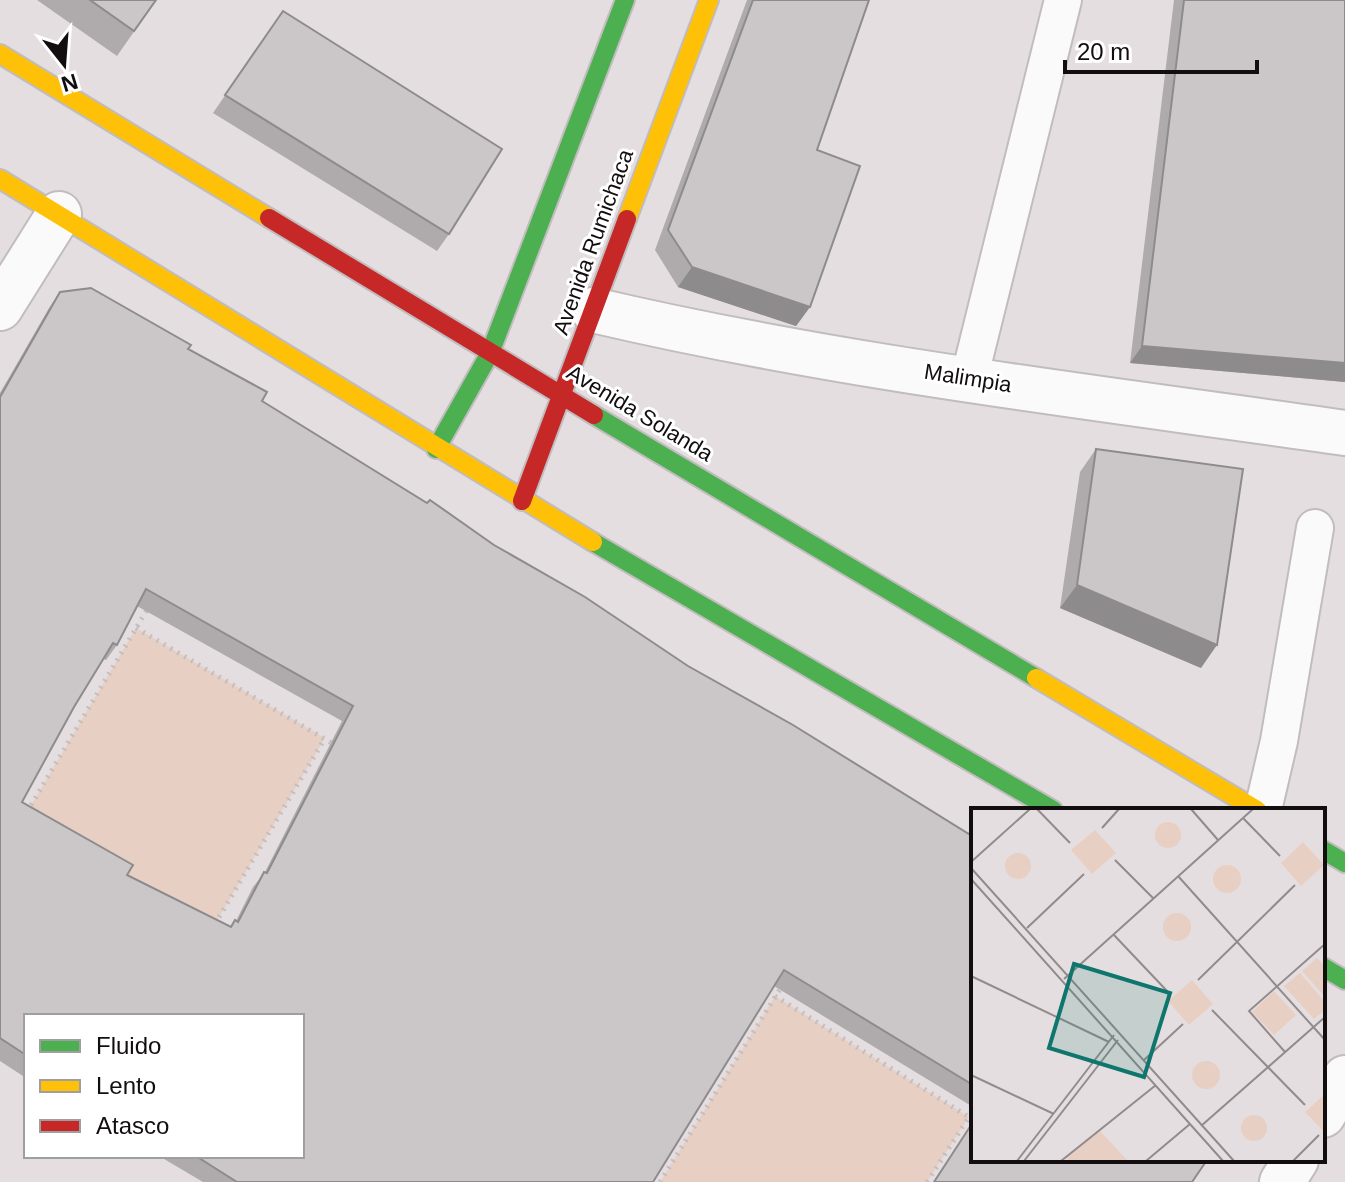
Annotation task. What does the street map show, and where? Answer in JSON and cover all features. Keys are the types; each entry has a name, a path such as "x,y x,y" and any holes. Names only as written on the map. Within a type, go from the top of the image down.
{"street":[{"path":"436,449 490,353 625,0"},
{"name":"Avenida Rumichaca","path":"522,501 709,0"},
{"name":"Avenida Solanda","path":"0,54 490,353 1257,808"},
{"path":"0,179 522,501 1050,808"},
{"path":"0,308 59,214"},
{"name":"Malimpia","path":"593,310 663,327 969,379 1345,433"},
{"path":"1325,851 1345,863"},
{"path":"1325,968 1345,980"},
{"path":"1325,1112 1345,1078"},
{"path":"1282,1182 1295,1162"}],"lane":[{"path":"969,379 1063,0"},
{"path":"1261,808 1279,741 1315,528"}],"path":[{"path":"20,824 152,602"},
{"path":"136,628 338,746"},
{"path":"211,931 325,738"},
{"path":"660,1182 783,983"},
{"path":"775,996 969,1117 927,1182"}],"shaded area":[{"path":"136,628 325,738 211,931 20,824"},
{"path":"775,996 969,1117 927,1182 660,1182"}],"building":[{"path":"90,0 156,0 134,31"},
{"path":"753,0 869,0 817,150 860,166 810,307 692,267 668,230"},
{"path":"1184,0 1345,0 1345,363 1142,346"},
{"path":"283,11 502,149 449,234 225,95"},
{"path":"91,288 191,345 188,349 267,392 262,401 427,503 430,500 494,545 585,597 688,666 793,725 969,834 971,830 971,1084 784,970 653,1182 237,1182 199,1158 304,1158 304,1014 24,1014 24,1054 0,1038 0,397 60,292","holes":["146,589 353,706 267,873 264,872 238,922 235,920 231,927 127,875 133,865 22,802 74,707 113,643 117,645"]},
{"path":"1096,449 1243,469 1217,645 1077,585"},
{"path":"971,1125 971,1162 1206,1162 1192,1182 934,1182"}],"traffic: fast":[{"path":"436,449 490,353 625,0"},
{"path":"594,415 1036,678"},
{"path":"593,542 1050,808"},
{"path":"1325,851 1345,863"},
{"path":"1325,968 1345,980"}],"traffic: slow":[{"path":"627,219 709,0"},
{"path":"0,54 269,218"},
{"path":"0,179 593,542"},
{"path":"1036,678 1254,808"}],"traffic: jam":[{"path":"269,218 594,415"},
{"path":"522,501 627,219"}]}
